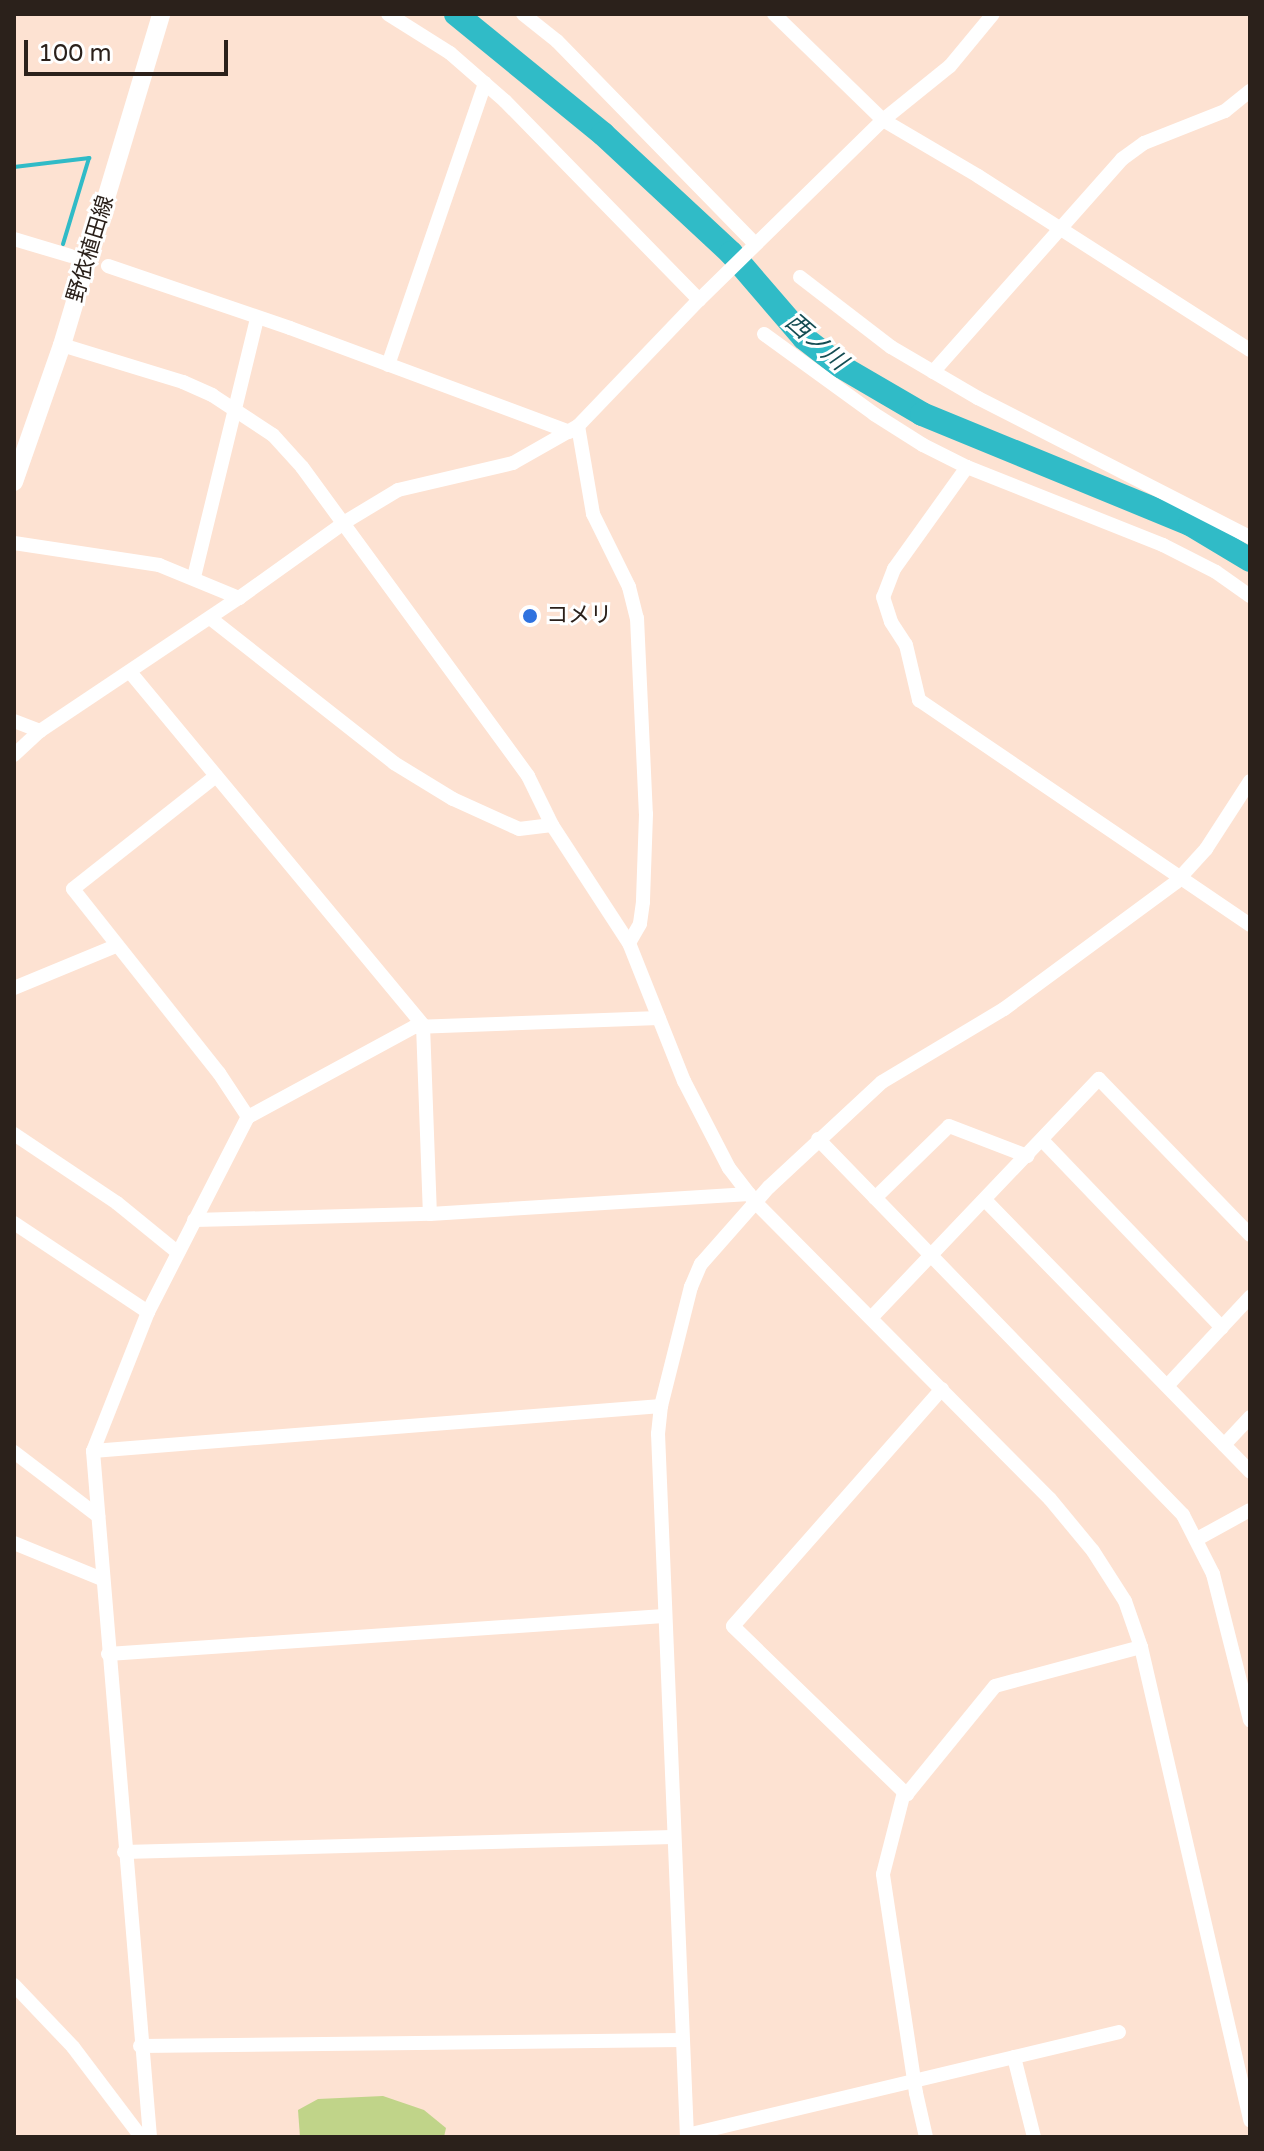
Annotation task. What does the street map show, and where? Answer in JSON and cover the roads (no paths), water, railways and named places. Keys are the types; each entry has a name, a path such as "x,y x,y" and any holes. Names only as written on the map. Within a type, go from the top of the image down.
{"main road":[{"name":"野依植田線","path":"14,482 62,345 161,14"}],"street":[{"path":"388,14 450,53 485,83 699,300"},
{"path":"523,14 557,41 755,244"},
{"path":"774,14 883,120 1250,350"},
{"path":"14,755 40,731 210,618 345,522 398,490 513,463 574,429 755,244 883,120 950,66 993,14"},
{"path":"388,365 485,83"},
{"path":"933,372 1122,159 1144,143 1225,111 1250,91"},
{"path":"14,239 71,256"},
{"path":"108,266 574,429"},
{"path":"800,277 891,347 933,372 1250,537"},
{"path":"194,577 257,318"},
{"path":"764,334 894,428 967,467 1163,545 1216,572 1250,596"},
{"path":"62,345 183,382 235,409 273,435 345,522 520,764 552,825 629,943 714,1144 753,1198 1050,1499 1093,1551 1125,1601 1141,1647 1248,2095 1250,2121"},
{"path":"574,429 593,514 629,587 637,618 646,814 643,902 640,924 629,943"},
{"path":"967,467 894,569 883,597 891,622 906,645 919,700 1250,925"},
{"path":"14,543 159,565 239,598"},
{"path":"210,618 394,763 453,799 519,829 552,825"},
{"path":"130,672 423,1025 430,1214"},
{"path":"14,721 40,731"},
{"path":"216,776 73,889 219,1073 248,1117"},
{"path":"1119,2032 687,2136 658,1434 661,1406 682,1315 701,1264 753,1198 890,1077 1004,1009 1153,902 1206,849 1250,781"},
{"path":"14,988 116,946"},
{"path":"150,2137 140,2046 93,1451 148,1312 248,1117 423,1025 659,1018"},
{"path":"872,1317 1099,1079 1250,1235"},
{"path":"875,1198 949,1126 1027,1156"},
{"path":"14,1134 117,1203 177,1252"},
{"path":"818,1139 1183,1515 1213,1574 1250,1720"},
{"path":"1042,1140 1222,1328"},
{"path":"194,1220 430,1214 753,1198"},
{"path":"985,1200 1250,1472"},
{"path":"14,1223 148,1312"},
{"path":"1167,1386 1250,1297"},
{"path":"942,1389 733,1626 907,1794 995,1686 1141,1647"},
{"path":"93,1451 661,1406"},
{"path":"1224,1445 1250,1417"},
{"path":"14,1452 98,1516"},
{"path":"1197,1539 1250,1510"},
{"path":"14,1543 102,1579"},
{"path":"108,1654 664,1616"},
{"path":"904,1792 883,1874 914,2079 926,2137"},
{"path":"124,1852 673,1837"},
{"path":"14,1985 73,2047 141,2137"},
{"path":"140,2046 682,2040"},
{"path":"1014,2057 1034,2137"}],"waterway":[{"name":"西ノ川","path":"456,14 603,134 731,253 804,338 840,366 922,414 1190,524 1250,560"},
{"path":"14,167 89,158 63,244"}],"place":[{"name":"コメリ","path":"530,616"}]}
